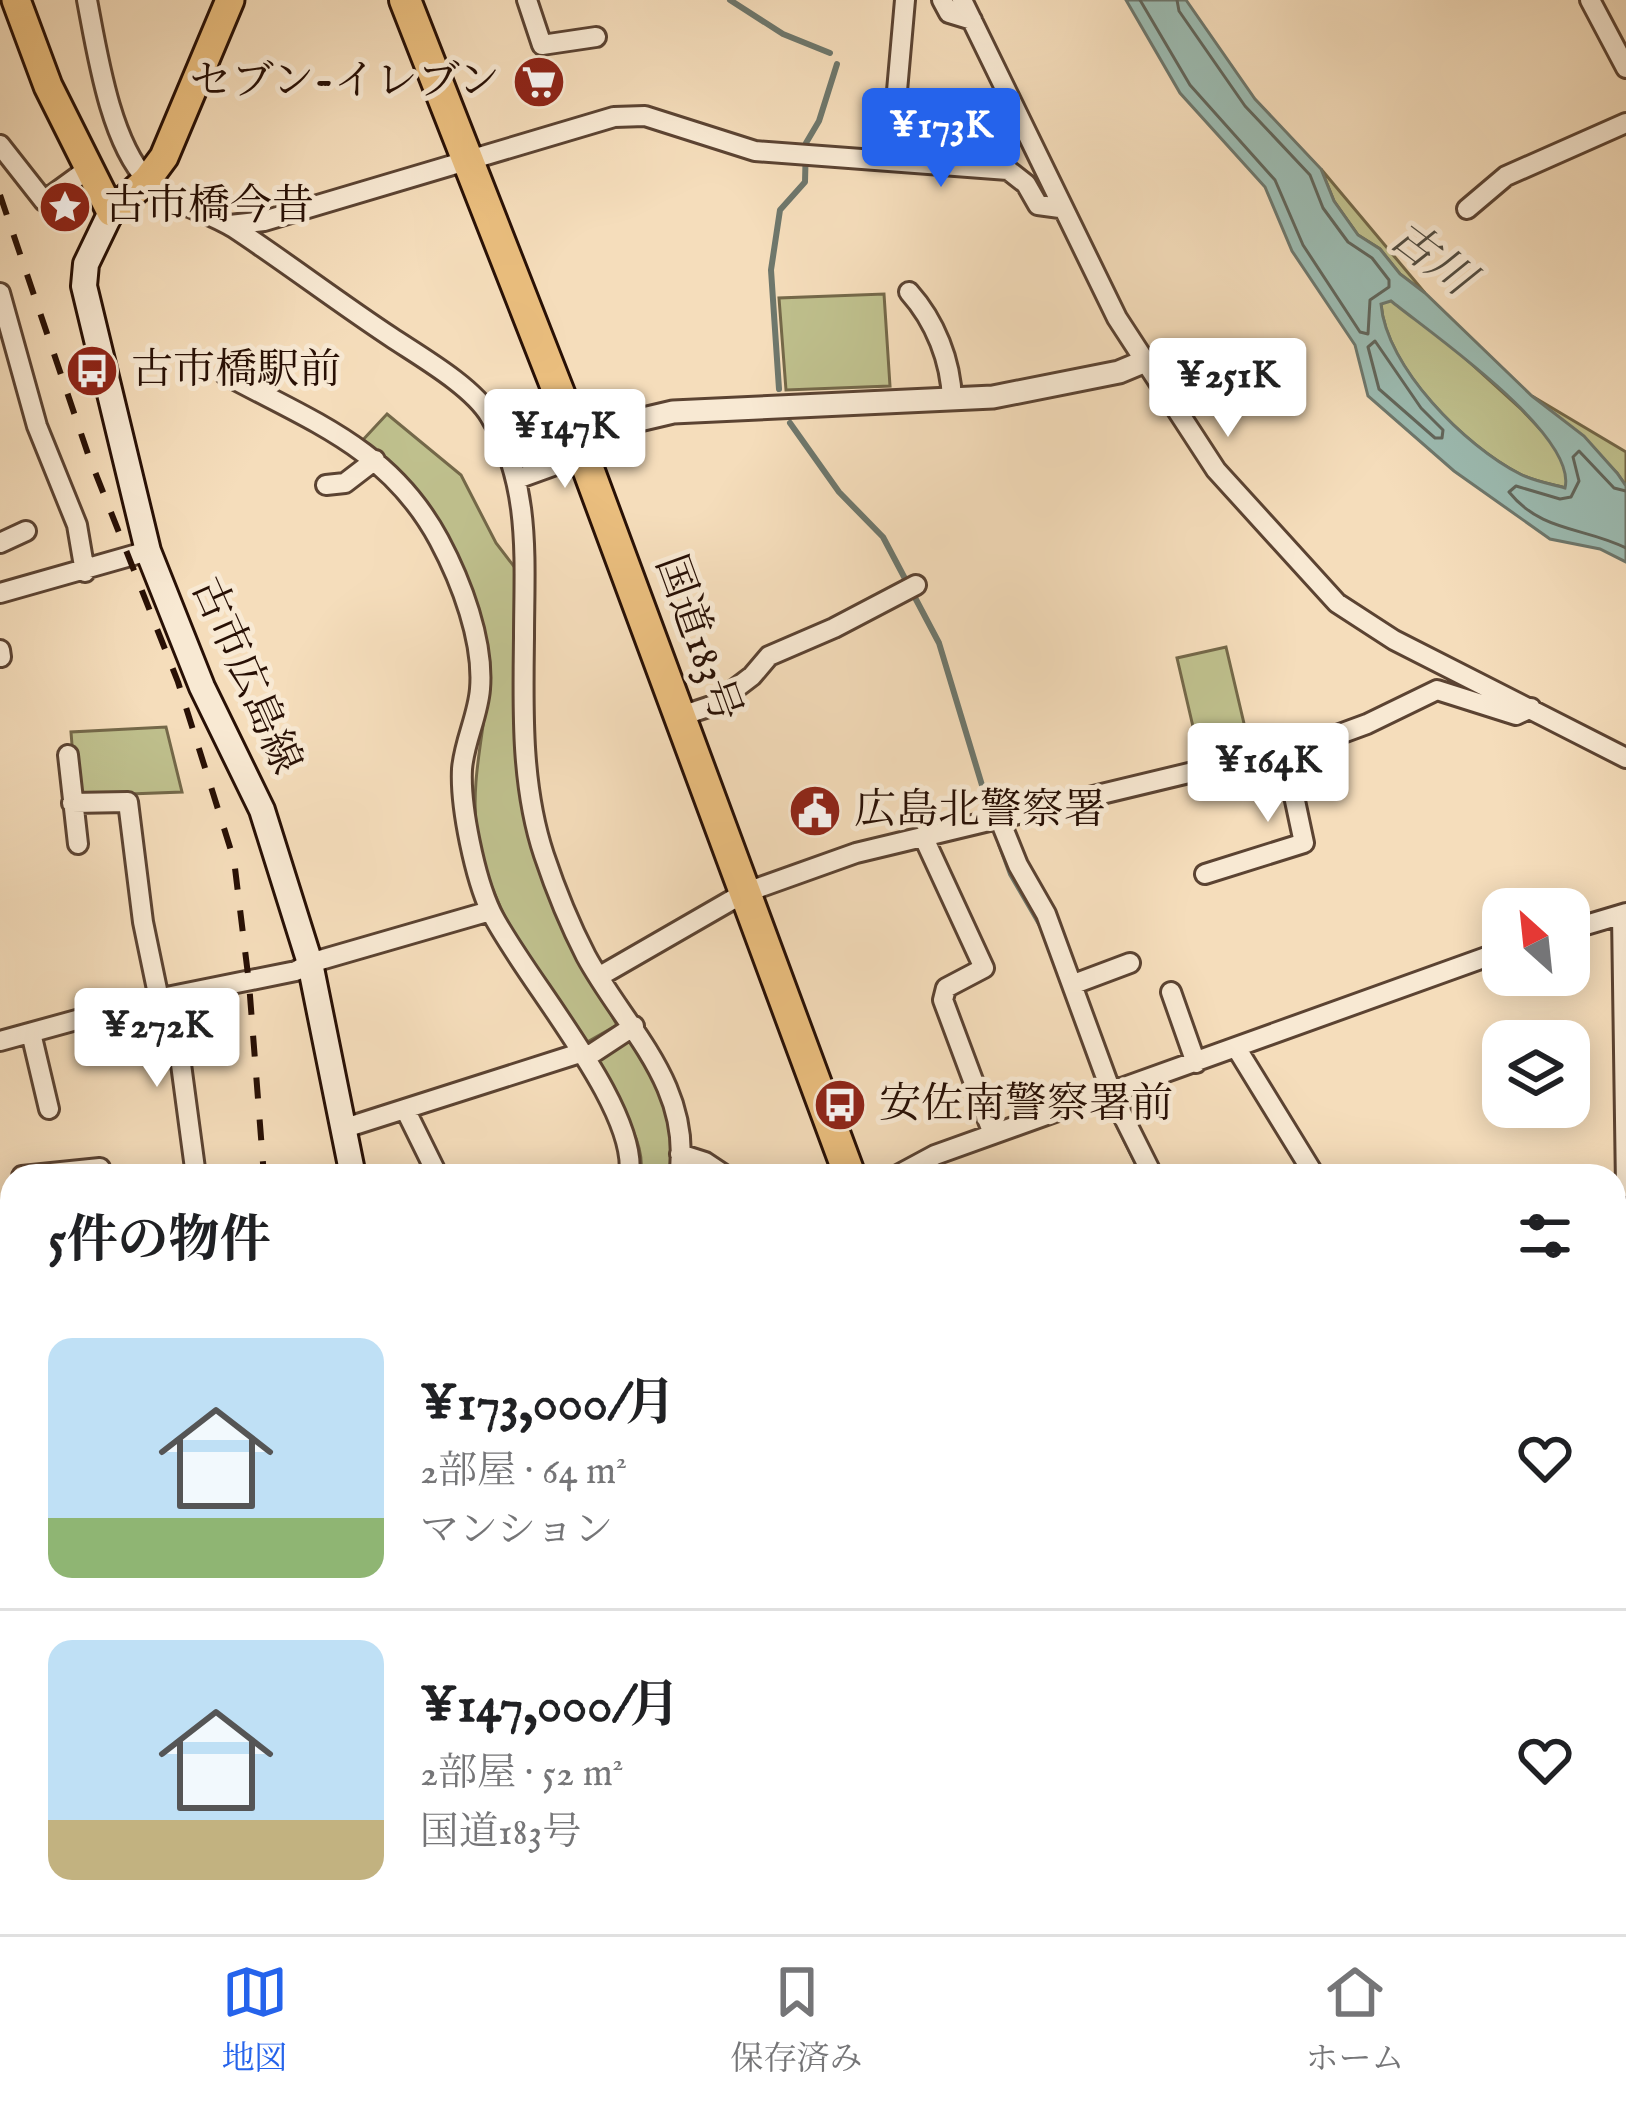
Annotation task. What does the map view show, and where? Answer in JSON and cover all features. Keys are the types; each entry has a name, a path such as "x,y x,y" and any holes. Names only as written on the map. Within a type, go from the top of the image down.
{"highway":[{"name":"国道183号","path":"405,0 580,447 846,1164"}],"main road":[{"path":"16,0 47,86 111,212 147,180 178,128 230,0"},
{"name":"古市広島線","path":"111,212 86,264 84,286 148,551 202,687 262,810 310,963 351,1164"}],"street":[{"path":"87,0 112,110 133,162 147,180 167,197 230,225 445,374 489,413 517,478 525,531 525,730 532,808 544,856 587,956 670,1087 679,1130 680,1164"},
{"path":"526,0 542,45 596,37"},
{"path":"891,159 905,0"},
{"path":"942,0 950,14 972,20"},
{"path":"962,0 1060,208 1143,362 1216,470 1337,603 1394,640 1626,758"},
{"path":"1590,0 1626,68"},
{"path":"230,225 264,221 614,117 645,116 730,146 1008,170 1026,184 1038,205 1060,208"},
{"path":"1468,209 1507,176 1626,123"},
{"path":"0,145 44,201 88,169"},
{"path":"909,292 928,314 951,378 952,400"},
{"path":"0,293 37,426 77,525 85,572"},
{"path":"517,478 564,462 580,447 639,421 673,412 952,400 1013,393 1118,372 1143,362"},
{"path":"226,375 363,449 404,485 440,542 473,624 481,686 462,770 470,837 490,911 616,1114 631,1164"},
{"path":"326,485 345,483 375,460"},
{"path":"0,543 26,531"},
{"path":"1,590 85,572 148,551"},
{"path":"681,716 714,705 770,656 910,588"},
{"path":"600,976 744,893 856,853 1284,749 1366,724 1437,690 1516,715 1532,708"},
{"path":"1205,874 1304,843 1284,749"},
{"path":"68,755 78,844"},
{"path":"72,803 128,802 143,922 165,998 194,1164"},
{"path":"992,819 1046,914 1074,983 1106,1096 1146,1164"},
{"path":"923,836 984,968 946,988 944,1000 993,1135"},
{"path":"0,1041 165,998 296,971 490,911"},
{"path":"1590,924 1624,914 1626,1164"},
{"path":"918,1164 1482,959"},
{"path":"1074,983 1130,963"},
{"path":"1171,992 1196,1063"},
{"path":"345,1128 580,1053 590,1055 634,1026"},
{"path":"31,1033 50,1108"},
{"path":"1237,1048 1308,1164"},
{"path":"405,1109 432,1164"},
{"path":"680,1154 708,1164"}],"green space":[{"path":"1321,169 1425,293 1400,274 1380,249 1358,235 1334,201"},
{"path":"884,294 890,386 786,390 779,298"},
{"path":"1390,300 1434,330 1556,446 1568,478 1566,488 1525,476 1498,461 1453,425 1397,354 1381,304"},
{"path":"1532,396 1626,452 1626,486 1617,473"},
{"path":"387,414 461,475 496,543 519,573 524,810 571,943 617,1025 582,1045 519,943 483,861 475,796 488,685 483,633 466,578 426,503 399,472 360,443"},
{"path":"1226,647 1250,749 1201,761 1177,658"},
{"path":"166,727 182,792 76,796 71,732"},
{"path":"632,1037 666,1102 672,1134 671,1164 641,1164 634,1132 593,1062"}],"water":[{"name":"古川","path":"1126,0 1186,0 1255,99 1321,169 1334,201 1358,235 1380,249 1400,274 1532,396 1584,436 1617,473 1626,486 1626,562 1600,549 1550,539 1454,471 1368,396 1355,345 1292,251 1265,187 1180,93","holes":["1391,301 1526,413 1563,466 1565,488 1499,462 1432,402 1397,353 1386,328 1381,304"]}],"waterway":[{"path":"730,0 783,34 830,53"},
{"path":"779,389 771,270 780,210 805,182 806,143 819,121 837,64"},
{"path":"790,423 839,492 883,537 939,643 991,815"},
{"path":"1000,844 1011,874 1043,929"},
{"path":"1113,1115 1137,1164"}],"railway":[{"path":"0,195 88,454 178,682 234,860 263,1164"}],"place":[{"name":"セブン-イレブン","path":"539,82"},
{"name":"古市橋今昔","path":"65,207"},
{"name":"古市橋駅前","path":"92,371"},
{"name":"広島北警察署","path":"815,811"},
{"name":"安佐南警察署前","path":"840,1105"}]}
